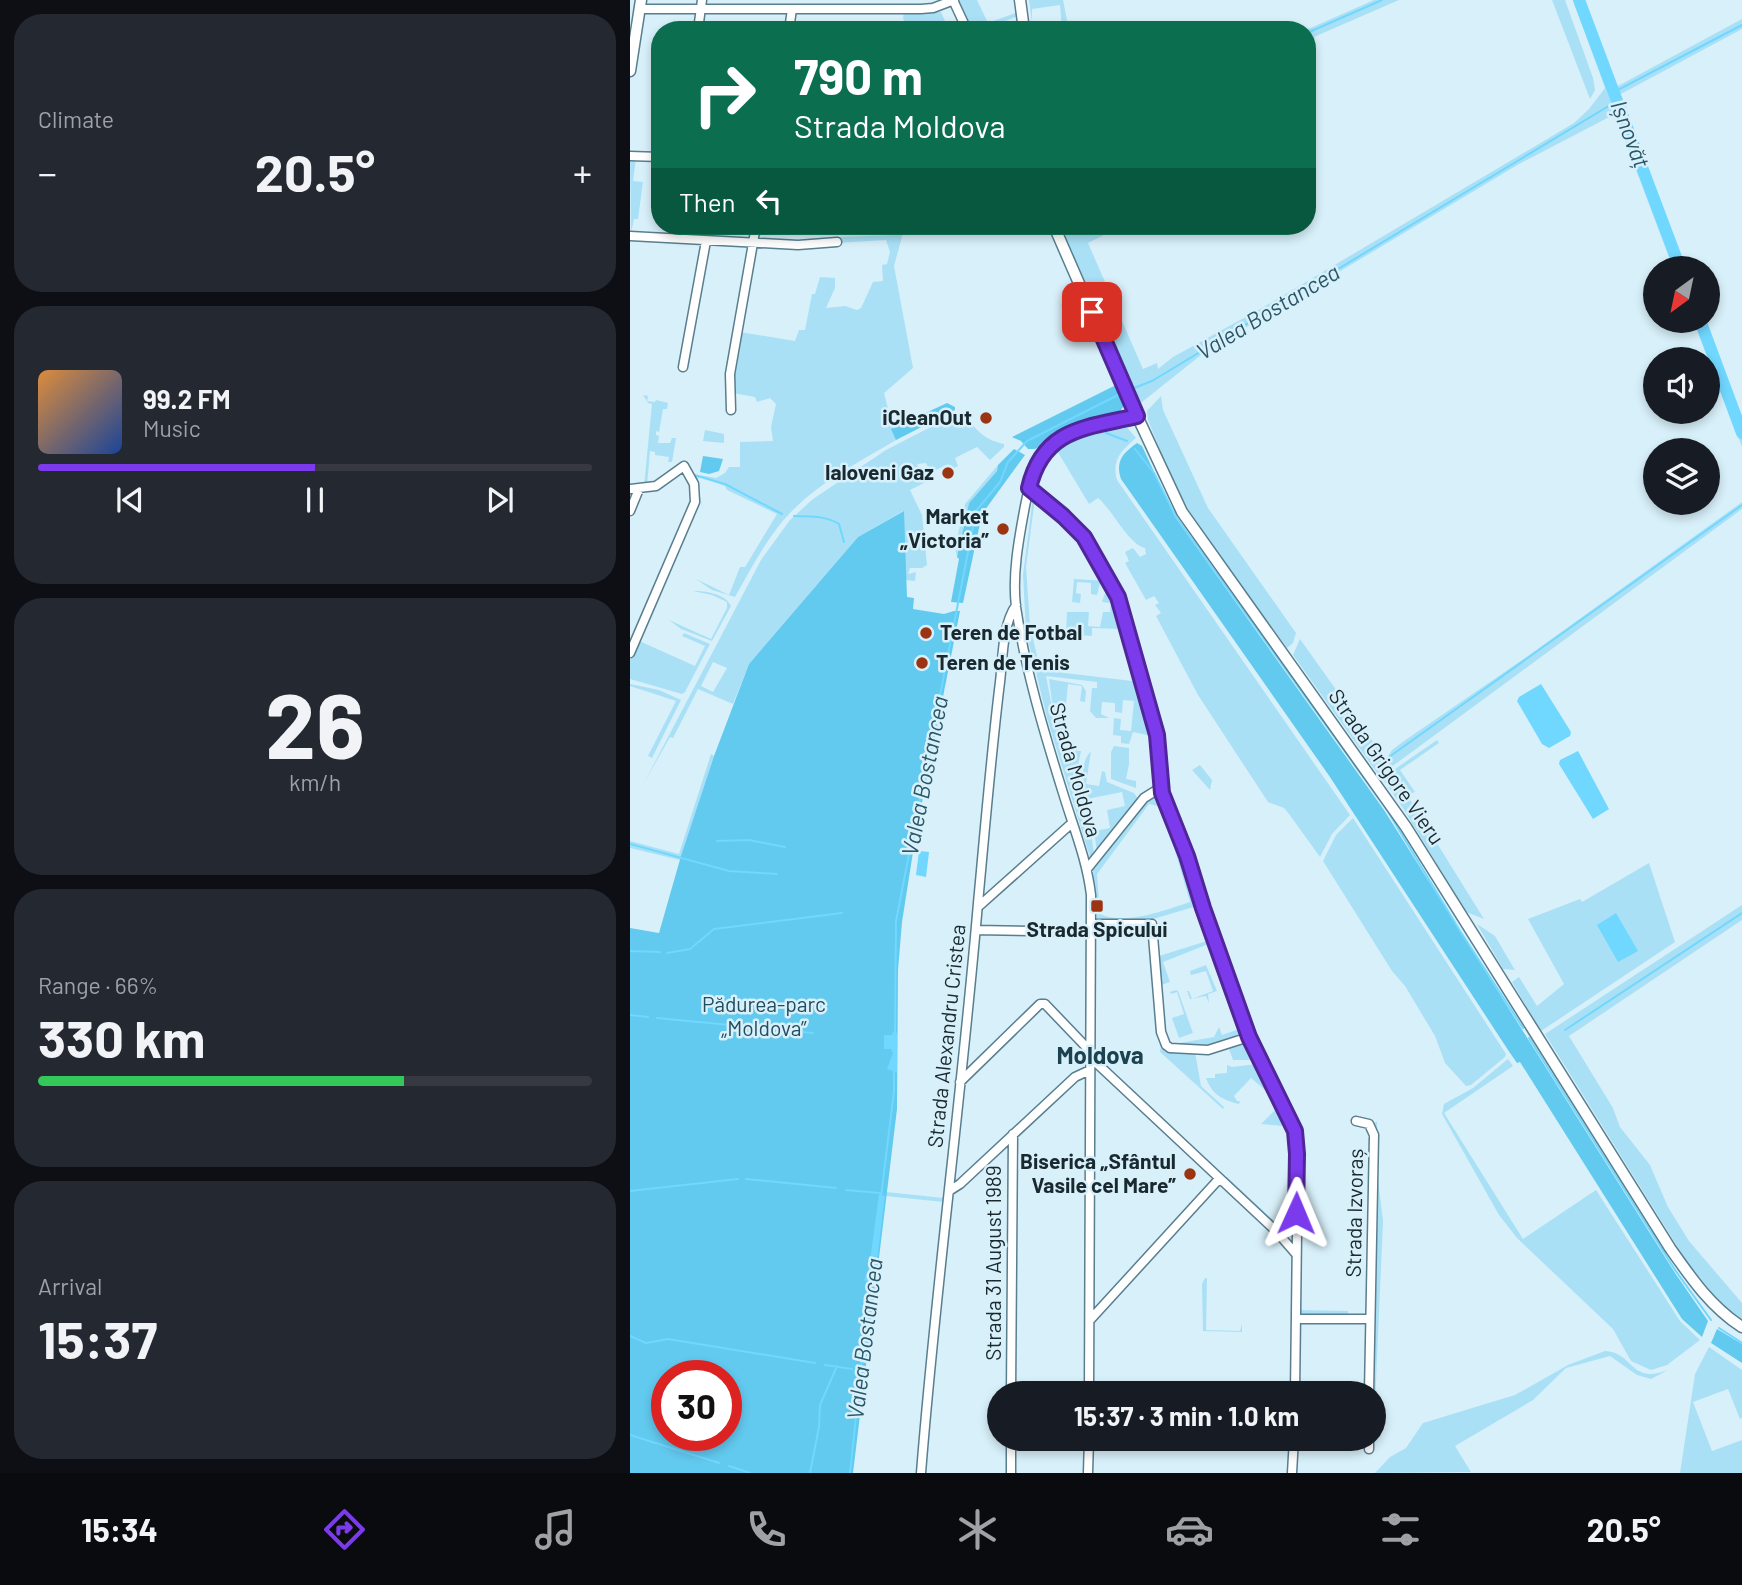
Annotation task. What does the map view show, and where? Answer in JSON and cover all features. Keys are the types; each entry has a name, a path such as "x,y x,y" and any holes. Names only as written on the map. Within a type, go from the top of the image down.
{"main road":[{"path":"1020,0 1023,21"},
{"path":"630,71 640,5"},
{"name":"Strada Grigore Vieru","path":"1058,235 1182,512 1406,827 1670,1248 1721,1313 1742,1327"}],"street":[{"path":"640,5 792,9 933,8 953,0 963,21"},
{"path":"790,21 792,9"},
{"path":"630,156 651,157"},
{"path":"731,410 730,374 754,235"},
{"path":"630,236 815,245 837,242"},
{"path":"683,367 706,241"},
{"name":"Strada Moldova","path":"1089,1381 1091,895 1087,869 1046,737 1029,670 1016,605 1017,559 1029,488 1039,458 1063,436 1137,416"},
{"path":"630,511 634,489 656,486 684,466 694,484 695,502 630,653"},
{"path":"1029,488 1084,537 1118,597 1157,735 1160,788 1187,856 1249,1037 1297,1139 1295,1381"},
{"name":"Strada Alexandru Cristea","path":"922,1473 929,1378 994,734 1006,630 1009,615 1016,605"},
{"name":"Strada Moldova","path":"1087,869 1144,798 1160,788"},
{"path":"978,907 1072,822"},
{"path":"976,930 1152,924 1163,1039 1166,1045 1174,1050 1208,1050 1249,1037"},
{"path":"960,1082 1040,1004 1047,1006 1090,1054 1276,1231 1296,1254"},
{"path":"949,1191 960,1184 1075,1077 1090,1070"},
{"name":"Strada Izvoraș","path":"1356,1121 1369,1124 1374,1135 1369,1381"},
{"name":"Strada 31 August 1989","path":"1011,1381 1013,1134"},
{"path":"1090,1320 1219,1179"},
{"path":"1296,1319 1370,1319"},
{"path":"1011,1451 1011,1473"},
{"path":"1088,1473 1089,1451"},
{"path":"1292,1473 1293,1451"}],"shaded area":[{"path":"958,0 977,0 987,21 968,21"},
{"path":"1029,0 1063,0 1067,21 1061,21 1060,5 1032,9 1032,21"},
{"path":"1374,0 1399,0 1316,36 1316,26"},
{"path":"1552,0 1565,0 1593,78 1595,90 1590,99"},
{"path":"1573,0 1584,0 1616,87 1742,19 1742,29 1619,95 1679,256 1668,256 1615,114 1519,164 1232,336 1201,355 1139,403 1133,399 1062,235 1104,235 1088,243 1143,369 1157,363 1158,369 1173,357 1262,308 1574,123 1605,88"},
{"path":"904,12 941,12 945,21 904,21"},
{"path":"1018,12 1018,16 1005,21 993,21"},
{"path":"630,158 636,159 633,181 643,182 638,219 634,219 631,233"},
{"path":"903,235 894,266 913,368 884,393 896,440 832,478 803,500 766,544 735,597 712,590 696,579 729,595 740,567 745,567 777,514 727,490 725,486 699,477 697,482 703,510 693,474 716,478 729,467 740,467 740,442 773,441 771,427 776,404 770,398 757,402 755,397 733,393 740,332 795,341 799,330 805,330 812,294 815,294 820,277 835,278 835,288 826,308 861,308 873,282 883,281 882,265 887,264 890,252 886,240 838,243 838,237"},
{"path":"1074,300 1085,323 1083,324 1068,321 1061,305"},
{"path":"1698,333 1709,333 1714,347 1703,347"},
{"path":"1720,363 1742,423 1742,447 1720,390"},
{"path":"643,395 648,396 647,401 668,403 667,409 663,409 659,432 656,431 659,436 658,443 670,443 672,438 676,438 672,462 668,462 669,457 655,455 655,452 650,451 647,486 644,486 652,404 648,403"},
{"path":"1161,396 1163,410 1208,508 1296,633 1293,643 1287,648 1194,521 1166,465 1147,411"},
{"path":"954,415 966,420 988,438 1004,444 990,460 977,447 955,458 958,466 952,469 949,464 933,471 935,477 926,463 917,464 926,482 910,490 922,515 927,565 910,568 908,574 916,572 915,581 906,580 903,511 858,537 749,664 733,704 698,689 673,738 670,737 644,783 761,560 790,520 813,499 886,450","holes":["713,662 727,668 713,692 701,686"]},
{"path":"1125,425 1136,438 1122,451 1117,461 1117,480 1350,815 1332,834 1320,857 1284,808 1268,802 1198,695 1156,616 1161,613 1155,605 1159,603 1154,596 1146,600 1125,563 1129,561 1125,552 1133,548 1140,557 1146,554 1145,548 1132,540 1098,498 1089,504 1056,449 1072,438"},
{"path":"705,430 724,434 724,443 703,441"},
{"path":"998,465 997,471 969,503 957,557 955,547 965,504"},
{"path":"1033,497 1026,567 1030,625 1040,670 1132,681 1120,629 1092,628 1092,636 1066,634 1067,612 1089,612 1088,626 1100,627 1103,612 1110,612 1111,603 1102,602 1108,584 1100,583 1097,595 1091,594 1091,583 1077,582 1076,593 1081,594 1080,603 1072,602 1074,579 1108,581 1154,736 1155,744 1152,744 1152,736 1133,732 1129,744 1121,743 1121,736 1113,735 1114,718 1121,719 1120,730 1131,731 1134,701 1123,700 1122,713 1115,712 1115,703 1102,702 1101,714 1109,718 1096,718 1090,711 1092,688 1097,688 1097,682 1046,676 1054,717 1049,679 1082,685 1086,691 1085,702 1080,701 1082,686 1068,684 1065,716 1060,717 1065,742 1062,750 1081,751 1077,770 1083,805 1079,807 1088,840 1092,839 1094,855 1090,857 1047,718 1026,631 1023,575"},
{"path":"1742,502 1742,509 1390,768 1378,774 1293,655 1300,639 1386,760 1392,750 1404,741"},
{"path":"693,591 719,596 724,598 731,606 712,641 681,629 669,620 711,639 727,608 727,602"},
{"path":"684,633 710,644 685,692 682,694 630,679 630,660 637,640 695,666 705,646 682,636"},
{"path":"630,684 659,690 681,700 652,758 648,756 676,701"},
{"path":"1541,684 1571,732 1570,736 1549,748 1542,744 1517,701 1519,697"},
{"path":"1437,740 1439,743 1400,770 1415,792 1407,795 1484,919 1466,912 1382,778"},
{"path":"1114,746 1129,748 1126,779 1136,781 1136,788 1111,779 1111,752"},
{"path":"1091,751 1086,784 1099,786 1102,771 1105,772 1107,782 1134,793 1138,799 1097,852 1094,831 1110,828 1107,810 1125,806 1122,792 1087,799 1083,768"},
{"path":"1578,751 1609,809 1593,819 1559,764 1560,760"},
{"path":"711,754 714,756 680,860 630,848 630,841 679,854"},
{"path":"1200,765 1212,780 1210,790 1192,770"},
{"path":"1150,795 1158,797 1180,846 1198,904 1143,922 1102,921 1097,919 1093,870","holes":["1149,804 1158,806 1171,837 1190,902 1133,918 1100,914 1097,874"]},
{"path":"1353,818 1506,1054 1471,1085 1466,1086 1445,1063 1435,1036 1405,986 1392,971 1323,861 1336,835"},
{"path":"919,851 929,852 926,877 916,875"},
{"path":"1649,863 1675,942 1541,1031 1512,982 1519,977 1537,1006 1564,984 1528,919 1580,899 1582,902"},
{"path":"1742,905 1742,920 1569,1036 1613,1108 1620,1127 1650,1165 1668,1207 1689,1241 1742,1303 1742,1320 1722,1305 1687,1262 1545,1034"},
{"path":"1616,913 1638,951 1618,962 1597,925"},
{"path":"1477,924 1495,936 1515,970 1503,969"},
{"path":"1210,940 1211,943 1163,962 1170,982 1161,985 1159,956"},
{"path":"1206,965 1217,991 1208,994 1209,1003 1206,996 1194,998 1213,991 1206,971 1184,977 1191,975 1190,971"},
{"path":"1225,988 1242,1030 1240,1037 1212,1048 1168,1045 1214,1037 1219,1027 1222,1035 1239,1029"},
{"path":"1178,991 1193,1033 1179,1038 1172,1018 1184,1014 1177,992 1170,992"},
{"path":"893,1032 897,1033 897,1073 887,1069 893,1053 891,1049 884,1049 884,1035 892,1035"},
{"path":"1245,1043 1250,1045 1255,1060 1233,1060 1229,1049 1231,1046"},
{"path":"1161,1045 1195,1052 1201,1086 1224,1107 1223,1109 1160,1052"},
{"path":"1508,1059 1513,1066 1444,1113 1523,1239 1596,1190 1680,1321 1700,1340 1667,1365 1651,1370 1631,1361 1613,1329 1517,1238 1499,1215 1442,1114 1444,1104 1473,1088"},
{"path":"1257,1064 1279,1102 1251,1078 1234,1096 1240,1101 1239,1104 1215,1093 1208,1084 1206,1078 1227,1073 1227,1065 1232,1067"},
{"path":"1276,1109 1286,1123 1283,1126 1261,1124"},
{"path":"1377,1121 1378,1180 1383,1221 1376,1381 1371,1381 1373,1125"},
{"path":"1227,1177 1288,1234 1291,1232 1292,1179 1293,1235 1287,1236 1225,1179"},
{"path":"886,1192 944,1198 944,1202 885,1196"},
{"path":"879,1194 885,1196 874,1285 864,1280 869,1268"},
{"path":"1205,1278 1206,1330 1240,1331 1242,1324 1242,1332 1203,1331 1202,1284"},
{"path":"1300,1310 1348,1311 1348,1317 1301,1316"},
{"path":"1709,1347 1742,1370 1742,1418 1740,1419 1728,1389 1693,1402 1712,1451 1742,1440 1742,1473 1680,1473 1695,1374"},
{"path":"1605,1351 1622,1357 1646,1374 1668,1370 1651,1379 1637,1375 1610,1356 1566,1368 1533,1400 1455,1446 1471,1472 1375,1473 1390,1457 1406,1448 1423,1423 1515,1395 1568,1365"}],"green space":[{"path":"1116,385 1125,404 1117,416 1077,426 1035,449 1028,449 1021,441 1012,437"},
{"path":"947,403 955,407 955,410 896,440 891,429"},
{"path":"1137,443 1142,446 1175,517 1384,810 1675,1273 1708,1321 1702,1337 1682,1319 1520,1062 1517,1063 1508,1050 1330,777 1121,479 1121,458"},
{"path":"1014,449 1025,455 982,514 963,603 951,602 959,559 957,557 969,503"},
{"path":"703,456 723,459 719,471 709,474 700,472"},
{"name":"Pădurea-parc „Moldova”","path":"904,511 907,597 914,598 913,609 944,614 960,611 916,833 902,922 898,970 897,1109 853,1473 630,1473 630,928 659,933 714,756 749,664 858,537"},
{"path":"1717,1329 1742,1344 1742,1363 1711,1343"}],"waterway":[{"path":"1316,29 1382,0"},
{"name":"Ișnovăț","path":"1579,0 1675,256"},
{"path":"1614,92 1742,25"},
{"name":"Valea Bostancea","path":"1129,390 1152,381 1617,101"},
{"name":"Ișnovăț","path":"1705,333 1742,433"},
{"name":"Valea Bostancea","path":"895,1034 896,921 976,511 1000,482 1008,462 1027,441 1124,392"},
{"path":"1106,433 1127,441"},
{"path":"1135,449 1154,473 1176,517 1387,810 1460,931 1523,1028"},
{"path":"694,475 725,484 782,514"},
{"path":"1389,757 1742,505"},
{"path":"794,516 822,518 839,524 844,542"},
{"path":"717,841 749,840 785,847"},
{"path":"630,844 729,871 777,874"},
{"path":"667,953 690,949 714,929 842,913"},
{"path":"1565,1030 1742,913"},
{"path":"630,951 660,952"},
{"path":"630,1015 648,1017"},
{"path":"657,1018 813,1033"},
{"path":"1529,1038 1675,1270 1711,1320"},
{"name":"Valea Bostancea","path":"881,1197 894,1071"},
{"path":"630,1191 738,1179"},
{"path":"746,1179 836,1188"},
{"path":"846,1190 880,1193"},
{"name":"Valea Bostancea","path":"850,1473 870,1283"},
{"path":"1719,1328 1742,1343"},
{"path":"630,1336 646,1343 668,1339 815,1363"},
{"path":"825,1365 852,1369"},
{"path":"810,1473 819,1427 820,1405 837,1366"},
{"path":"630,1435 719,1463"},
{"path":"729,1466 750,1473"}],"place":[{"name":"iCleanOut","path":"986,418"},
{"name":"Ialoveni Gaz","path":"948,473"},
{"name":"Market „Victoria”","path":"1003,529"},
{"name":"Teren de Fotbal","path":"926,633"},
{"name":"Teren de Tenis","path":"922,663"},
{"name":"Strada Spicului","path":"1097,906"},
{"name":"Biserica „Sfântul Vasile cel Mare”","path":"1190,1174"}],"district":[{"name":"Moldova","path":"1100,1056"}],"route":[{"path":"1092,312 1137,416 1063,436 1039,458 1029,488 1084,537 1118,597 1157,735 1160,788 1187,856 1249,1037 1295,1131 1296,1213"}]}
